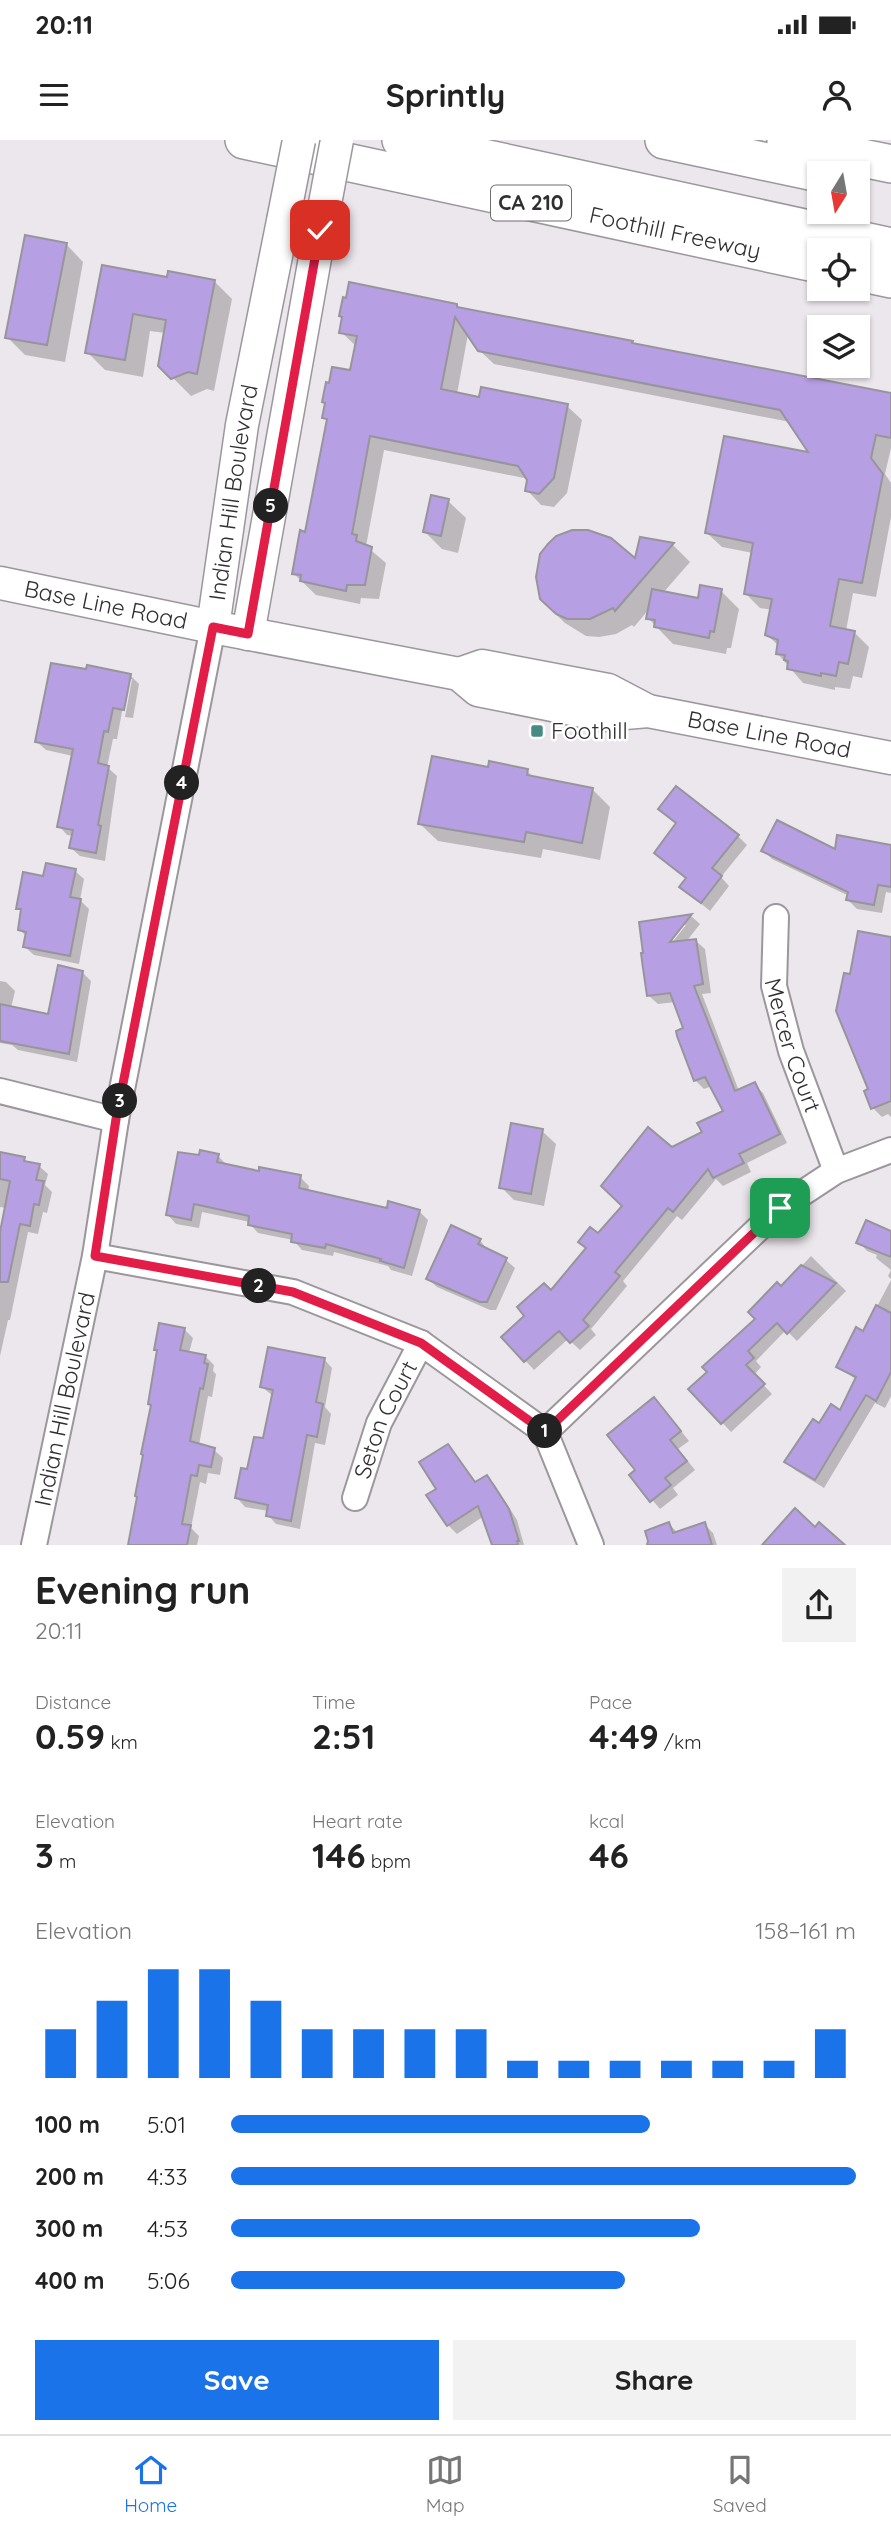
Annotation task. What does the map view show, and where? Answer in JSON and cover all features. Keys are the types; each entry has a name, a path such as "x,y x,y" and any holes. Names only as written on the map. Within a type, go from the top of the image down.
{"highway":[{"name":"Foothill Freeway","path":"244,140 807,261"},
{"path":"401,140 891,247"},
{"path":"664,140 807,170"},
{"path":"776,140 891,164"},
{"path":"870,185 891,189"},
{"path":"870,275 891,279"}],"main road":[{"name":"Indian Hill Boulevard","path":"213,627 242,425 299,140"},
{"name":"Indian Hill Boulevard","path":"248,634 337,140"},
{"name":"Base Line Road","path":"0,583 459,674 482,666 608,690 648,711 891,758"}],"street":[{"name":"Indian Hill Boulevard","path":"34,1545 95,1256 116,1119 213,627"},
{"name":"Mercer Court","path":"776,917 774,986 791,1051 836,1171"},
{"path":"0,1091 116,1119"},
{"path":"545,1432 780,1208 836,1171 891,1150"},
{"path":"95,1256 293,1292 421,1343 545,1432 591,1545"},
{"name":"Seton Court","path":"355,1498 379,1423 421,1343"}],"building":[{"path":"25,235 67,243 47,345 5,338"},
{"path":"102,265 167,277 168,271 215,280 197,374 188,372 171,379 158,366 166,320 133,314 125,360 85,353"},
{"path":"349,282 457,304 457,307 633,341 632,343 891,393 891,438 876,435 871,458 883,474 862,583 839,579 830,626 855,631 848,664 839,662 836,676 821,673 821,676 787,669 788,661 784,660 785,655 776,654 778,640 765,635 772,599 744,594 753,543 705,533 724,436 808,452 780,410 478,351 455,317 441,389 479,397 481,387 568,404 554,478 539,494 525,491 527,480 518,466 370,436 352,534 357,535 356,541 372,547 365,585 347,585 346,591 300,581 301,575 292,574 300,530 305,532 327,419 322,418 326,382 329,383 332,367 350,370 357,336 339,333 342,317 339,316 343,297 346,298"},
{"path":"431,495 449,499 441,536 423,532"},
{"path":"572,530 588,530 611,538 635,558 640,537 674,543 615,611 613,608 590,619 567,619 556,614 540,599 536,577 540,554 556,536"},
{"path":"700,585 722,589 714,632 710,631 709,638 654,627 655,620 646,619 652,589 698,598"},
{"path":"51,663 86,669 87,665 131,674 124,710 113,708 108,732 104,731 98,763 109,766 98,825 101,826 96,853 69,848 73,830 57,827 73,749 35,742"},
{"path":"432,756 488,767 489,761 528,769 527,775 593,788 582,843 526,832 524,842 418,824"},
{"path":"676,786 739,835 712,868 722,876 701,903 679,887 686,878 654,853 676,823 658,809"},
{"path":"777,820 835,849 837,835 891,845 891,887 878,885 874,905 846,900 848,892 761,851"},
{"path":"46,863 76,869 70,897 81,899 70,956 23,947 26,932 18,930 21,909 16,909 23,872 43,876"},
{"path":"692,914 670,942 696,939 703,984 694,986 735,1091 755,1082 780,1134 739,1154 744,1163 713,1178 708,1169 673,1212 668,1208 615,1272 620,1276 583,1320 589,1326 570,1343 559,1331 524,1362 501,1337 524,1316 517,1307 544,1283 551,1290 586,1248 578,1242 590,1227 598,1233 622,1206 601,1186 648,1127 672,1147 702,1132 697,1123 723,1111 705,1077 694,1081 677,1036 676,1031 683,1028 670,993 647,996 639,922"},
{"path":"858,931 891,937 891,1101 871,1109 864,1091 868,1089 836,1011 844,973 850,974"},
{"path":"58,965 83,971 69,1054 0,1041 0,1004 48,1014"},
{"path":"511,1123 543,1129 531,1194 499,1188"},
{"path":"200,1150 219,1154 217,1162 259,1171 259,1167 301,1175 299,1188 387,1208 388,1201 420,1210 404,1268 326,1244 325,1248 291,1242 292,1234 248,1225 249,1216 194,1204 191,1220 166,1215 178,1152 199,1155"},
{"path":"0,1152 25,1157 24,1161 40,1164 36,1180 44,1181 39,1205 34,1204 30,1226 20,1224 8,1282 0,1282 0,1232 10,1181 0,1179"},
{"path":"866,1220 891,1231 891,1257 856,1243"},
{"path":"451,1225 481,1239 478,1244 507,1258 487,1302 480,1302 426,1279"},
{"path":"801,1265 836,1283 787,1334 777,1323 748,1351 754,1358 746,1365 765,1384 721,1424 688,1389 707,1372 702,1367 755,1319 748,1312 777,1282 781,1286"},
{"path":"876,1305 891,1313 891,1372 876,1401 866,1395 815,1480 784,1462 813,1419 819,1423 831,1404 840,1410 856,1377 836,1367 856,1327 863,1331"},
{"path":"159,1323 185,1328 180,1350 206,1355 204,1363 208,1364 203,1389 200,1388 190,1441 215,1448 211,1467 199,1465 197,1476 191,1475 182,1524 191,1525 187,1545 128,1545 151,1405 148,1404"},
{"path":"268,1347 325,1358 316,1402 323,1404 317,1437 307,1435 291,1521 266,1516 268,1505 235,1498 241,1468 247,1469 254,1437 263,1438 273,1390 260,1387"},
{"path":"654,1397 681,1431 670,1440 687,1461 665,1478 671,1485 650,1502 629,1475 635,1470 607,1435"},
{"path":"448,1444 475,1482 487,1475 509,1509 518,1545 492,1545 478,1506 447,1526 426,1495 436,1489 419,1462"},
{"path":"795,1508 815,1527 819,1522 845,1545 762,1545"},
{"path":"669,1522 673,1533 705,1522 712,1545 647,1545 645,1531"}],"place":[{"name":"Foothill","path":"537,731"}],"route":[{"path":"320,230 248,634 213,627 116,1119 95,1256 293,1292 421,1343 545,1432 780,1208"}]}
